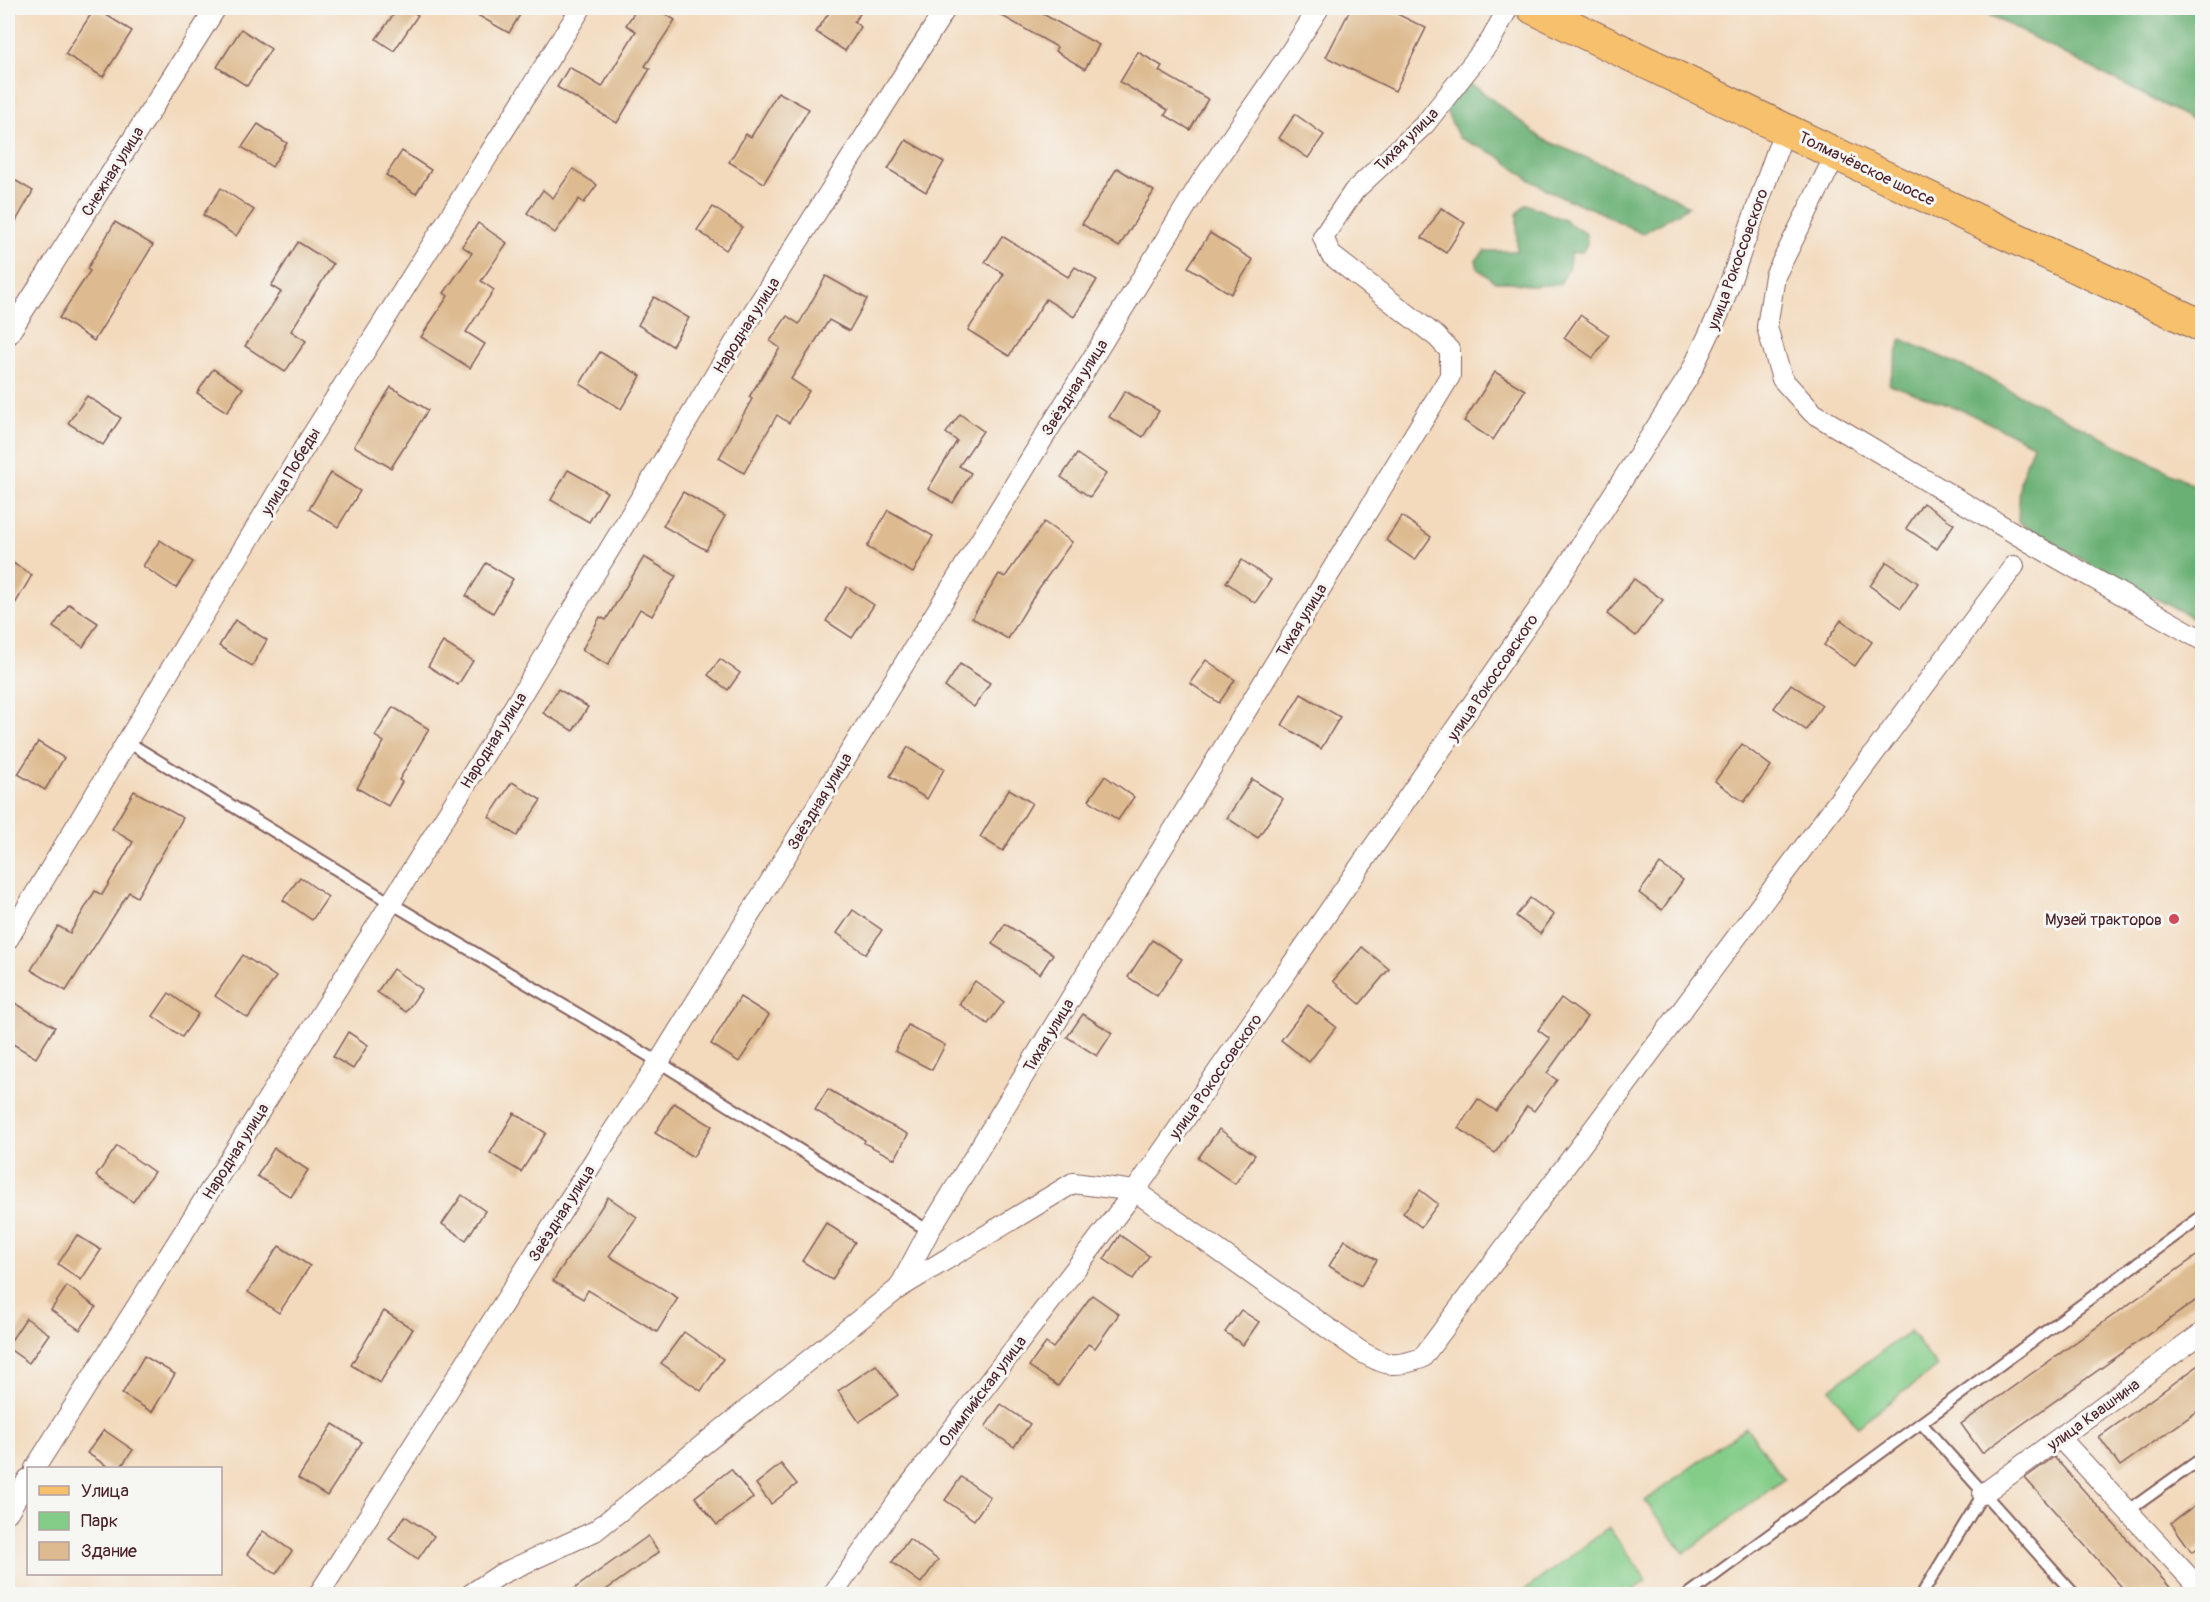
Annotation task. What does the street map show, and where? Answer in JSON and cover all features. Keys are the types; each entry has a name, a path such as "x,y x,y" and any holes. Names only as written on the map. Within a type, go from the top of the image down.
{"main road":[{"name":"Толмачёвское шоссе","path":"1533,8 2202,326"}],"street":[{"name":"Снежная улица","path":"8,335 216,8"},
{"name":"улица Победы","path":"8,939 304,448 581,8"},
{"name":"Народная улица","path":"36,1467 500,730 754,311 946,8"},
{"name":"Звёздная улица","path":"319,1594 659,1062 1201,182 1319,8"},
{"name":"Тихая улица","path":"899,1288 929,1231 1450,376 1450,351 1437,337 1331,255 1323,237 1354,191 1425,124 1491,40 1508,8"},
{"name":"улица Рокоссовского","path":"1135,1191 1543,601 1689,376 1720,311 1785,128"},
{"path":"1836,154 1775,276 1767,327 1782,379 1812,413 2031,543 2202,640"},
{"path":"471,1594 501,1574 595,1531 899,1288 1073,1183 1135,1191 1360,1352 1381,1364 1404,1365 1422,1358 2014,566"},
{"name":"Олимпийская улица","path":"833,1594 902,1495 1135,1191"},
{"name":"улица Квашнина","path":"1983,1494 2202,1333"},
{"path":"2060,1438 2128,1511 2199,1581"},
{"path":"8,1512 27,1481"}],"lane":[{"path":"126,741 391,903 659,1062 929,1231"},
{"path":"1689,1594 2202,1216"},
{"path":"1921,1424 2074,1594"},
{"path":"2128,1511 2202,1458"},
{"path":"1923,1594 1983,1494"}],"green space":[{"path":"1974,8 2202,8 2202,125 1984,12"},
{"path":"1462,81 1477,88 1543,139 1659,189 1689,206 1642,234 1600,212 1557,195 1530,180 1497,155 1459,138 1440,98"},
{"path":"1526,204 1562,219 1586,234 1587,244 1582,252 1571,253 1568,269 1560,284 1533,286 1495,282 1478,269 1476,260 1485,251 1517,251 1517,214"},
{"path":"1901,339 1975,372 2202,489 2202,622 2100,570 2018,522 2020,481 2033,444 1962,410 1889,384"},
{"path":"1910,1331 1937,1367 1857,1426 1830,1389"},
{"path":"1746,1427 1784,1479 1684,1553 1645,1501"},
{"path":"1609,1528 1647,1580 1627,1594 1529,1594 1525,1590"}],"building":[{"path":"95,8 132,31 103,77 65,54"},
{"path":"398,8 407,8 418,15 394,51 376,39"},
{"path":"465,8 524,8 509,33"},
{"path":"637,8 656,8 675,20 645,66 650,69 617,123 557,87 569,67 602,87 636,31 626,25"},
{"path":"832,8 864,8 854,22 861,27 845,51 816,32"},
{"path":"988,8 1032,8 1099,45 1085,69 1055,51 1057,47"},
{"path":"1351,8 1385,8 1426,28 1395,91 1326,57"},
{"path":"241,29 271,49 247,86 217,67"},
{"path":"1138,52 1162,66 1159,71 1208,99 1190,130 1165,115 1168,110 1120,82"},
{"path":"778,92 809,109 764,183 729,162 746,134 751,137"},
{"path":"1295,114 1324,135 1308,158 1279,138"},
{"path":"258,124 287,143 272,167 242,147"},
{"path":"906,140 944,162 926,192 888,169"},
{"path":"402,151 431,170 416,194 386,175"},
{"path":"1117,168 1154,191 1119,247 1082,224"},
{"path":"573,169 597,185 584,203 579,199 555,233 527,213 543,190 553,198"},
{"path":"8,176 33,191 8,235"},
{"path":"221,188 254,210 236,236 203,215"},
{"path":"713,207 742,227 726,250 697,230"},
{"path":"1441,208 1465,223 1446,253 1422,238"},
{"path":"115,222 153,245 94,341 59,318 90,271 87,269"},
{"path":"478,223 507,243 481,281 494,290 466,332 485,344 470,368 421,337 448,296 444,293 472,253 462,246"},
{"path":"1210,233 1253,260 1231,294 1188,267"},
{"path":"1002,236 1068,277 1075,267 1097,280 1074,317 1046,299 1009,356 968,330 1004,274 985,262"},
{"path":"298,242 333,264 291,331 306,341 285,372 245,346 281,292 271,286"},
{"path":"826,276 867,299 849,331 829,320 791,379 809,391 789,423 777,415 744,473 719,458 752,399 749,397 780,348 770,341 787,316 799,324"},
{"path":"654,297 689,318 672,346 638,325"},
{"path":"1580,315 1609,335 1593,358 1564,338"},
{"path":"600,352 641,376 621,409 580,384"},
{"path":"213,369 243,388 227,412 197,393"},
{"path":"1495,372 1525,390 1493,440 1464,421"},
{"path":"391,387 428,410 391,468 354,446"},
{"path":"1125,391 1159,411 1143,437 1109,417"},
{"path":"87,396 121,418 103,445 68,423"},
{"path":"960,414 983,431 959,466 971,473 953,503 928,489 957,441 946,433"},
{"path":"1077,454 1106,474 1090,497 1061,477"},
{"path":"568,470 607,492 589,522 551,500"},
{"path":"331,473 360,491 338,527 309,509"},
{"path":"683,492 725,516 706,550 663,526"},
{"path":"1923,503 1954,524 1937,549 1906,528"},
{"path":"888,510 933,536 913,573 867,547"},
{"path":"1402,516 1431,537 1415,560 1386,540"},
{"path":"1044,522 1072,542 1037,591 1008,639 972,618 999,574 1005,577"},
{"path":"160,540 193,562 176,588 143,566"},
{"path":"644,557 676,576 652,616 640,609 608,665 582,650 600,617 606,620"},
{"path":"8,560 32,575 8,616"},
{"path":"1242,560 1271,580 1255,603 1226,582"},
{"path":"1887,562 1918,583 1901,608 1870,586"},
{"path":"486,563 513,579 493,613 466,596"},
{"path":"1634,579 1663,600 1636,636 1607,614"},
{"path":"847,587 874,605 852,638 826,621"},
{"path":"69,604 98,623 83,647 53,627"},
{"path":"235,620 267,640 252,666 219,646"},
{"path":"1841,620 1872,642 1855,666 1824,645"},
{"path":"443,642 473,661 458,685 428,666"},
{"path":"720,659 740,673 728,690 708,675"},
{"path":"1206,660 1235,680 1219,703 1190,683"},
{"path":"960,664 990,683 974,707 945,687"},
{"path":"1791,684 1822,705 1806,730 1774,708"},
{"path":"558,689 588,707 573,731 543,713"},
{"path":"1301,694 1340,717 1321,749 1282,725"},
{"path":"393,707 429,729 399,780 402,782 388,806 357,788 384,742 375,736"},
{"path":"38,742 64,758 45,790 18,774"},
{"path":"1742,744 1771,766 1744,802 1715,781"},
{"path":"908,747 944,769 927,799 890,776"},
{"path":"1105,776 1134,797 1118,820 1089,800"},
{"path":"1252,779 1283,799 1258,838 1227,818"},
{"path":"512,782 541,800 517,836 489,817"},
{"path":"1009,789 1032,803 1003,851 980,837"},
{"path":"134,791 183,818 137,897 129,892 66,991 31,970 58,926 70,933 95,891 102,895 133,842 112,829"},
{"path":"1660,864 1683,880 1662,910 1639,893"},
{"path":"300,877 328,897 312,920 283,900"},
{"path":"1530,898 1554,915 1540,934 1516,916"},
{"path":"853,910 882,930 866,954 837,933"},
{"path":"1005,924 1053,954 1040,974 992,944"},
{"path":"1152,940 1182,959 1157,996 1128,977"},
{"path":"1362,947 1389,969 1360,1004 1333,981"},
{"path":"243,955 276,977 248,1018 215,996"},
{"path":"393,969 422,989 406,1012 377,992"},
{"path":"975,981 1004,1002 988,1024 959,1004"},
{"path":"169,993 198,1014 182,1037 153,1016"},
{"path":"740,997 769,1015 739,1062 711,1044"},
{"path":"1561,998 1587,1017 1547,1073 1557,1080 1534,1111 1527,1106 1495,1153 1458,1128 1478,1099 1496,1111 1550,1039 1538,1030"},
{"path":"15,1003 55,1027 36,1058 8,1041 8,1016"},
{"path":"1308,1005 1336,1027 1309,1062 1281,1040"},
{"path":"1083,1014 1112,1033 1097,1056 1067,1037"},
{"path":"908,1025 945,1045 932,1070 895,1051"},
{"path":"348,1032 368,1045 353,1069 333,1057"},
{"path":"828,1089 908,1134 895,1159 864,1143 865,1140 815,1110"},
{"path":"674,1103 712,1126 693,1157 655,1133"},
{"path":"514,1113 546,1133 521,1172 490,1153"},
{"path":"1219,1129 1255,1155 1235,1184 1198,1158"},
{"path":"117,1146 154,1172 133,1202 96,1176"},
{"path":"274,1148 308,1170 291,1197 257,1176"},
{"path":"1420,1190 1438,1204 1421,1227 1403,1213"},
{"path":"462,1195 485,1211 466,1240 442,1224"},
{"path":"608,1197 637,1217 609,1256 678,1298 657,1332 588,1290 583,1299 553,1281"},
{"path":"826,1223 855,1242 832,1280 802,1261"},
{"path":"77,1235 101,1250 81,1280 58,1264"},
{"path":"1120,1235 1149,1256 1133,1279 1104,1259"},
{"path":"1345,1240 1377,1260 1361,1286 1329,1266"},
{"path":"279,1246 310,1266 279,1313 248,1292"},
{"path":"2202,1252 2202,1296 1982,1453 1961,1424"},
{"path":"67,1286 96,1307 80,1330 51,1310"},
{"path":"1092,1295 1119,1314 1095,1348 1088,1344 1058,1386 1029,1366 1046,1343 1053,1348"},
{"path":"1241,1310 1259,1322 1243,1345 1225,1332"},
{"path":"384,1311 413,1329 380,1383 351,1365"},
{"path":"26,1318 49,1334 29,1363 8,1348"},
{"path":"684,1332 723,1359 701,1391 661,1363"},
{"path":"144,1356 175,1374 152,1412 122,1394"},
{"path":"2202,1363 2202,1408 2120,1466 2099,1437"},
{"path":"876,1365 898,1395 859,1422 838,1391"},
{"path":"1001,1404 1030,1424 1014,1447 985,1427"},
{"path":"333,1424 362,1442 327,1496 298,1478"},
{"path":"104,1430 133,1450 121,1467 108,1467 87,1453"},
{"path":"2054,1457 2176,1594 2128,1594 2025,1478"},
{"path":"781,1464 797,1484 771,1504 756,1484"},
{"path":"731,1469 753,1498 717,1525 695,1497"},
{"path":"961,1477 990,1497 974,1520 945,1500"},
{"path":"2202,1500 2202,1545 2192,1552 2171,1523"},
{"path":"405,1516 434,1536 418,1559 389,1539"},
{"path":"263,1531 292,1551 276,1574 247,1554"},
{"path":"648,1536 659,1552 600,1594 567,1594"},
{"path":"909,1539 938,1560 921,1583 892,1562"}],"place":[{"name":"Музей тракторов","path":"2174,919"}]}
